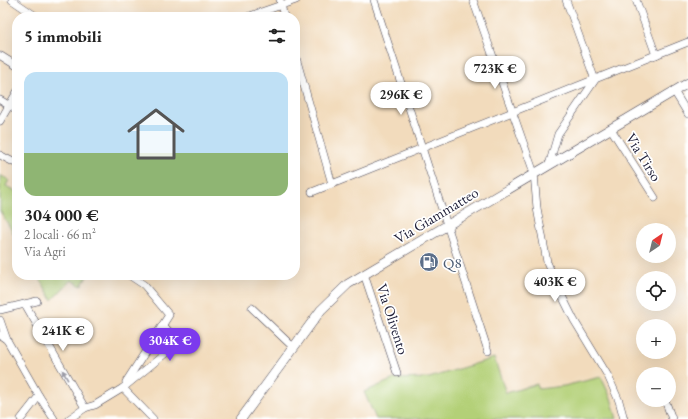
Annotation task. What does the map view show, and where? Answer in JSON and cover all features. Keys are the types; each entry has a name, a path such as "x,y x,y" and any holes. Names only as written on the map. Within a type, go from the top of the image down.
{"street":[{"path":"12,0 30,12"},
{"path":"259,12 280,3 296,0"},
{"path":"374,0 488,352"},
{"path":"473,0 534,173 537,208 547,262 574,320 608,376 619,401 624,419"},
{"path":"566,0 594,80"},
{"path":"636,0 656,55"},
{"path":"312,192 688,42"},
{"path":"1,56 12,63"},
{"path":"300,72 332,184"},
{"path":"549,165 558,134 594,80"},
{"name":"Via Giammatteo","path":"241,419 321,310 348,284 688,83"},
{"path":"674,91 688,114"},
{"path":"0,100 10,105"},
{"path":"0,121 12,101"},
{"name":"Via Tirso","path":"611,129 655,198"},
{"path":"0,155 12,161"},
{"name":"Via Olivento","path":"364,274 397,373"},
{"path":"123,388 169,315 144,285 136,280"},
{"path":"0,310 37,301"},
{"path":"25,304 85,408"},
{"path":"252,308 293,347"},
{"path":"0,320 7,340 54,419"},
{"path":"69,419 85,408 95,405 123,388 172,348 174,343 173,338 163,325"},
{"path":"0,335 7,340"},
{"path":"123,388 153,419"},
{"path":"20,419 39,396"},
{"path":"668,407 672,419"}],"green space":[{"path":"0,175 9,180 6,186 12,189 12,231 0,211"},
{"path":"41,280 71,280 52,300"},
{"path":"71,280 85,280 81,286"},
{"path":"494,358 506,393 537,384 538,389 564,386 601,377 611,398 617,419 376,419 364,392 394,379 429,378"}],"place":[{"name":"Q8","path":"429,262"}]}
